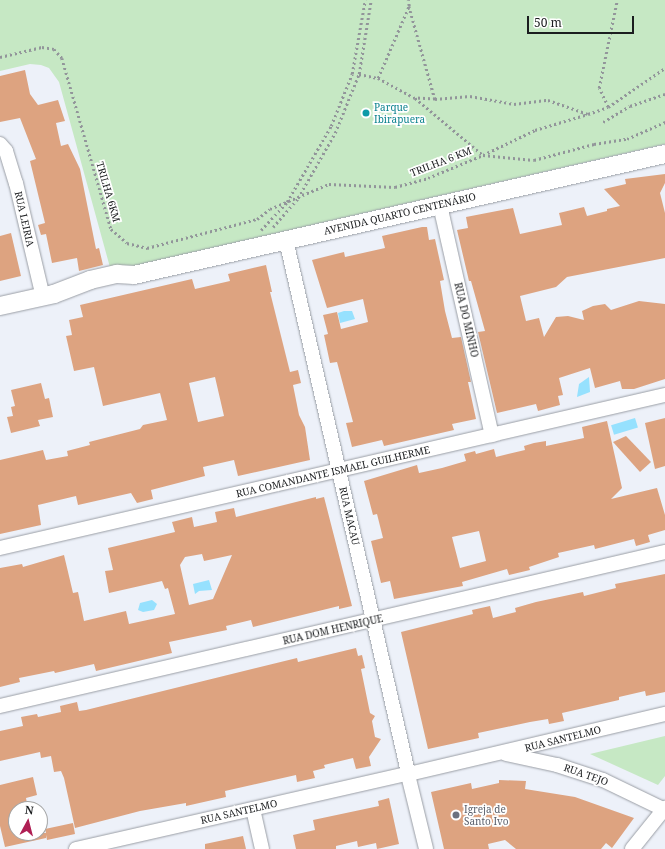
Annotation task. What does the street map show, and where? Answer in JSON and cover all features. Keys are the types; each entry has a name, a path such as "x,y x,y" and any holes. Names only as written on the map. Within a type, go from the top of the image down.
{"street":[{"name":"RUA LEIRIA","path":"0,144 6,151 48,295"},
{"name":"AVENIDA QUARTO CENTENÁRIO","path":"0,306 48,295 90,280 117,274 134,275 665,154"},
{"name":"RUA DO MINHO","path":"440,205 492,435"},
{"name":"RUA MACAU","path":"286,240 426,849"},
{"name":"RUA COMANDANTE ISMAEL GUILHERME","path":"0,548 665,394"},
{"name":"RUA DOM HENRIQUE","path":"0,706 665,552"},
{"name":"RUA SANTELMO","path":"76,849 502,753 665,714"},
{"name":"RUA TEJO","path":"502,753 557,765 603,780 665,810"},
{"path":"253,809 262,849"},
{"path":"632,849 665,810"}],"path":[{"path":"255,247 253,238 287,202 308,168 344,98 352,74 365,0"},
{"path":"255,247 298,198 335,133 359,74 371,0"},
{"path":"408,0 435,99"},
{"path":"608,107 599,88 617,0"},
{"path":"378,78 409,6"},
{"name":"TRILHA 6KM","path":"0,57 42,47 54,49 62,58 111,230 127,243 147,248 257,219 270,209"},
{"path":"359,74 378,78 415,98 483,155 535,130 608,107 665,68"},
{"path":"603,122 630,106 665,94"},
{"path":"415,98 435,99 470,96 514,104 548,100 588,114"},
{"name":"TRILHA 6 KM","path":"270,209 329,184 395,187 428,178 483,155 534,160 594,144 627,139 665,122"}],"green space":[{"name":"Parque Ibirapuera","path":"0,0 665,0 665,144 111,271 59,82 49,68 41,65 30,64 0,71"},
{"path":"665,736 665,776 658,785 590,754"}],"water":[{"path":"352,311 355,319 340,323 338,313"},
{"path":"589,377 590,392 577,397 579,384"},
{"path":"635,418 638,428 614,435 611,425"},
{"path":"209,580 212,590 199,591 195,594 193,584"},
{"path":"152,600 157,604 154,610 143,612 138,610 140,603"}],"building":[{"path":"25,70 30,94 38,105 58,100 65,121 56,123 61,146 68,144 80,169 96,249 99,248 103,265 79,271 77,258 52,263 46,234 41,235 38,225 45,223 30,161 36,159 20,118 0,122 0,76"},
{"path":"665,174 665,183 660,193 665,213 665,258 567,277 556,287 520,296 526,321 539,318 544,337 556,317 568,316 584,320 582,311 593,306 605,304 611,310 639,301 665,304 665,379 634,389 622,389 620,381 595,388 590,368 559,378 563,395 558,396 560,405 538,411 536,404 497,413 478,332 485,331 471,281 469,281 457,230 468,228 466,217 513,208 520,234 562,225 559,213 584,207 587,216 620,206 604,189 626,184 625,179"},
{"path":"427,227 429,240 435,239 444,280 440,281 445,311 452,338 461,337 471,382 468,382 476,419 452,424 454,430 384,446 382,440 352,447 346,423 353,422 337,362 330,363 324,335 328,334 323,315 337,312 341,329 368,322 363,299 327,308 312,260 344,252 345,257 385,248 382,236"},
{"path":"11,233 21,276 0,281 0,236"},
{"path":"266,265 272,292 270,292 290,372 298,370 301,383 293,385 299,415 305,427 310,460 238,476 234,460 203,467 205,476 151,490 153,499 137,503 131,493 78,505 76,496 38,505 41,525 0,534 0,460 43,450 46,460 68,456 67,451 90,445 89,442 140,429 143,425 167,420 160,393 103,406 94,367 74,371 66,336 72,335 69,320 83,317 80,305 192,279 195,289 230,281 228,274","holes":["215,377 224,416 198,422 189,383"]},
{"path":"41,383 45,399 49,398 53,417 38,420 40,426 11,433 7,417 13,416 11,407 15,406 11,390"},
{"path":"665,418 665,466 655,469 645,423"},
{"path":"607,421 622,488 611,499 657,488 665,515 665,530 648,535 650,542 636,546 634,539 595,549 594,545 558,553 559,557 529,567 530,570 509,575 507,569 462,582 463,586 394,599 390,581 381,583 371,541 383,538 377,514 373,515 364,481 417,465 419,473 442,468 466,461 464,454 475,451 476,454 494,449 496,457 525,450 524,446 534,443 546,441 546,446 584,438 582,427","holes":["479,531 486,561 460,568 452,537"]},
{"path":"626,436 651,462 640,472 613,442"},
{"path":"316,497 316,499 324,497 352,606 339,609 339,606 253,627 251,620 226,626 227,630 169,642 172,653 96,671 94,664 55,673 54,671 19,678 20,682 0,687 0,568 22,564 23,567 64,555 73,593 78,592 84,621 126,611 129,624 175,614 168,588 165,589 162,581 109,593 105,571 113,570 108,548 175,532 172,522 192,517 194,527 217,522 215,512 234,508 236,517","holes":["202,554 204,561 232,555 213,599 189,605 180,565 185,557"]},
{"path":"665,574 665,692 646,696 645,691 619,697 619,700 562,713 564,721 549,724 548,719 530,722 478,733 479,738 428,749 401,632 473,614 472,610 490,606 493,618 516,612 515,608 536,602 583,592 584,596 616,588 615,584"},
{"path":"356,648 358,656 362,655 365,668 361,669 370,713 375,716 372,721 375,737 381,739 369,757 371,766 356,769 353,758 324,765 325,768 313,771 315,778 297,782 296,775 225,791 226,797 186,806 186,803 140,811 75,828 64,778 61,771 54,772 51,756 41,758 40,752 0,761 0,731 23,726 21,717 37,714 38,717 61,712 60,706 77,702 79,711 86,710 297,658 298,662"},
{"path":"33,777 37,795 26,798 27,801 8,801 8,841 32,841 5,847 0,826 0,785"},
{"path":"499,780 526,781 525,789 575,797 634,818 612,848 606,843 601,849 516,849 505,840 488,844 489,849 444,849 431,792 471,783 472,789 499,783"},
{"path":"389,798 399,844 377,849 376,843 358,847 357,841 336,846 336,849 296,849 293,835 315,830 313,820 379,806 378,801"},
{"path":"73,823 75,834 48,840 48,828"},
{"path":"243,836 246,849 205,849 205,844"}],"place":[{"name":"Parque Ibirapuera","path":"366,113"},
{"name":"Igreja de Santo Ivo","path":"456,815"}]}
